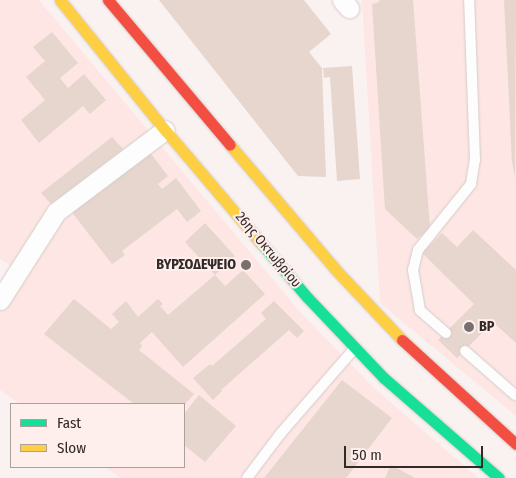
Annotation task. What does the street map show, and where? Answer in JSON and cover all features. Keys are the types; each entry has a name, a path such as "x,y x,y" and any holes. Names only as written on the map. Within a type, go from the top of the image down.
{"main road":[{"name":"26ης Οκτωβρίου","path":"60,0 165,130 307,296 384,378 499,478"},
{"path":"108,0 335,269 415,353 516,444"}],"street":[{"path":"0,300 56,212 165,130"}],"lane":[{"path":"446,333 420,310 413,270 418,250 471,184 475,160 469,0"},
{"path":"247,478 281,432 355,348"},
{"path":"465,350 515,395"}],"shaded area":[{"path":"0,0 39,0 300,312 374,388 478,478 121,478 106,468 185,468 185,403 19,403 0,390 0,311 24,274 0,259"},
{"path":"362,0 516,0 516,416 380,303"}],"building":[{"path":"159,0 304,0 331,34 309,52 322,68 326,177 298,176"},
{"path":"380,0 413,0 430,228 417,239 385,209 372,4"},
{"path":"504,0 516,0 515,177 512,162"},
{"path":"52,32 78,63 60,78 68,88 84,74 106,100 90,114 83,106 39,143 21,120 45,100 26,77 45,61 33,47"},
{"path":"352,66 360,179 337,181 330,77 324,78 323,68"},
{"path":"112,137 123,149 51,204 41,193"},
{"path":"145,146 168,176 158,184 162,189 176,178 201,211 187,222 177,209 122,251 125,255 112,264 67,206"},
{"path":"205,223 235,256 215,275 185,242"},
{"path":"473,230 516,270 516,343 493,322 457,358 438,340 474,304 422,253 442,233 457,247"},
{"path":"243,270 265,294 183,367 152,332 140,343 142,346 139,350 194,394 185,404 133,403 44,334 74,299 111,329 119,322 112,314 126,301 138,317 158,299 163,304 160,306 168,315 215,275 225,286"},
{"path":"274,301 304,331 297,338 289,330 221,390 213,400 193,378 210,364 212,366 266,319 261,313"},
{"path":"342,380 392,418 346,478 264,478"},
{"path":"199,395 236,426 205,462 185,446 185,413"},
{"path":"391,465 415,478 385,478"}],"traffic: fast":[{"path":"261,243 307,297 384,378 499,478"}],"traffic: slow":[{"path":"60,0 165,130 261,243"},
{"path":"230,145 335,269 402,340"}],"traffic: jam":[{"path":"108,0 230,145"},
{"path":"402,340 516,444"}],"place":[{"name":"ΒΥΡΣΟΔΕΨΕΙΟ","path":"246,265"},
{"name":"BP","path":"469,327"}]}
